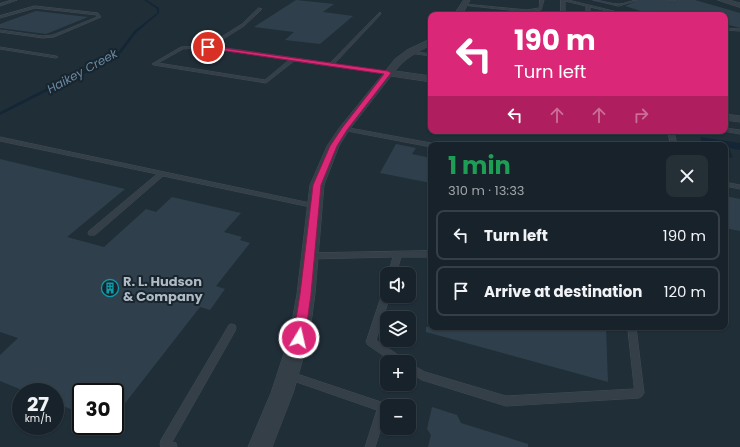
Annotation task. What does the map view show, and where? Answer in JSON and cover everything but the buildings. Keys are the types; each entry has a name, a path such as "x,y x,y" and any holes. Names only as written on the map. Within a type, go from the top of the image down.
{"street":[{"path":"721,0 740,5"},
{"path":"460,12 465,3"},
{"path":"260,447 282,393 299,338 310,256 317,185 325,165 333,146 344,129 398,61 410,52 428,43"},
{"path":"388,73 428,79"},
{"path":"728,117 740,119"}],"lane":[{"path":"0,5 15,0"},
{"path":"465,3 527,11 540,9 542,0"},
{"path":"563,12 564,0 615,12"},
{"path":"595,0 619,5 636,0"},
{"path":"670,1 674,0"},
{"path":"588,6 588,12"},
{"path":"0,18 35,7 98,14 99,16 54,36 43,37 0,31"},
{"path":"208,47 243,25 260,9"},
{"path":"331,65 380,13"},
{"path":"728,29 740,30"},
{"path":"293,59 266,82 154,64 182,48 208,47 293,59 388,73"},
{"path":"0,48 56,57"},
{"path":"410,52 428,55"},
{"path":"344,129 428,144"},
{"path":"728,130 740,132"},
{"path":"0,139 315,206"},
{"path":"92,233 161,174"},
{"path":"728,185 740,188"},
{"path":"310,256 428,254"},
{"path":"394,267 398,255"},
{"path":"383,303 371,342 390,355"},
{"path":"166,446 232,328"},
{"path":"416,372 422,376 506,401 639,393 632,330"},
{"path":"288,375 383,407 370,447"}],"water":[{"path":"700,137 740,143 740,150 729,148 733,158 728,157 728,142 702,142"}],"waterway":[{"name":"Haikey Creek","path":"0,114 70,78 81,74 120,52 135,32 158,13 158,9 145,0"}],"place":[{"name":"R. L. Hudson & Company","path":"110,288"}],"route":[{"path":"208,47 388,73 344,129 333,146 317,185 306,294 299,338"}]}
